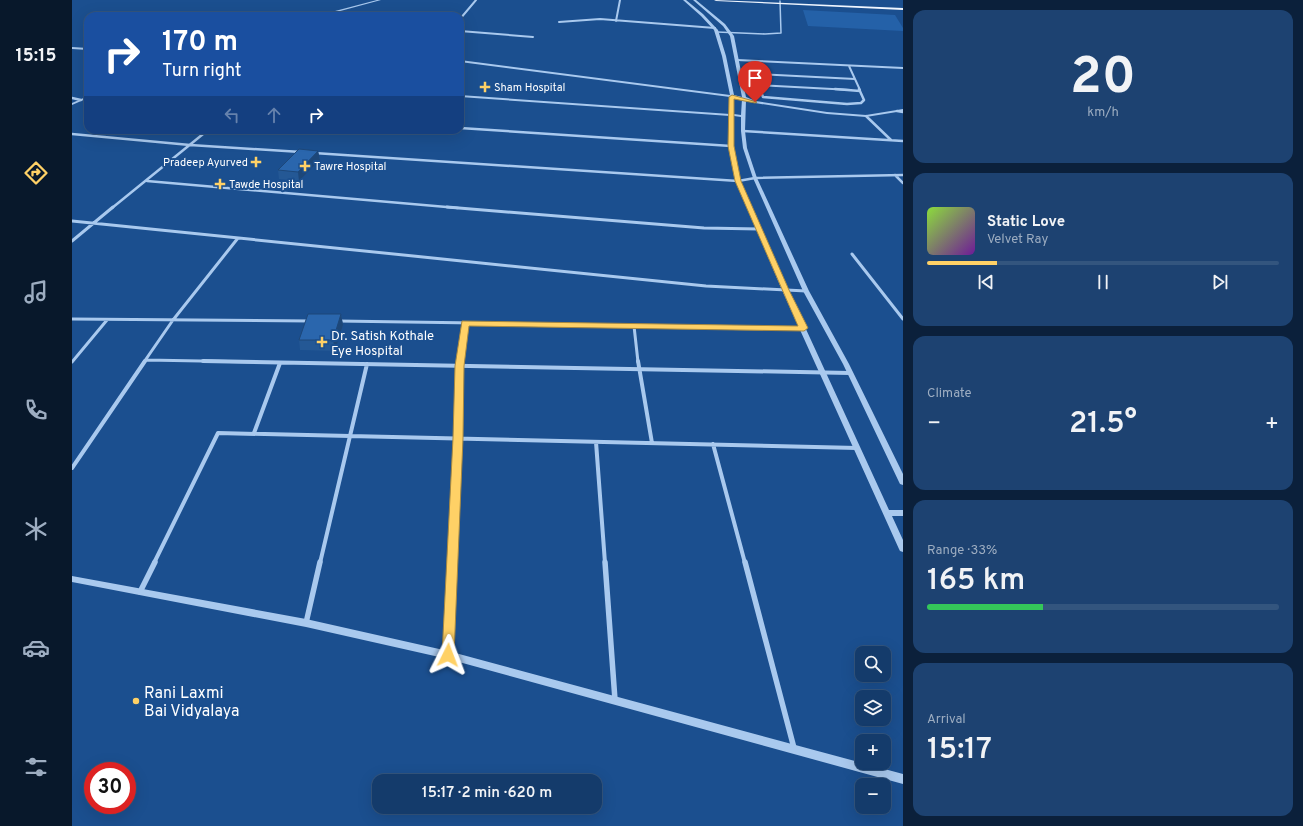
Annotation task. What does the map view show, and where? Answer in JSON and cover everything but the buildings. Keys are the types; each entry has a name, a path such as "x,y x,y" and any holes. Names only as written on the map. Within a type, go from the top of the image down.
{"main road":[{"path":"716,0 903,8"},
{"path":"762,0 780,2"}],"street":[{"path":"334,12 380,0"},
{"path":"464,14 476,0"},
{"path":"616,20 620,0"},
{"path":"684,0 716,30 724,56 732,99 731,146 738,181 785,290 804,328 903,549"},
{"path":"694,0 724,24 732,36 744,100 745,148 756,178 806,291 850,373 903,482"},
{"path":"559,22 600,19 716,30"},
{"path":"464,31 533,37"},
{"path":"72,48 84,49"},
{"path":"737,60 903,68"},
{"path":"755,61 761,95 768,98 847,104 861,103 864,101 850,66"},
{"path":"464,62 744,100 827,113 866,116 903,111"},
{"path":"464,64 474,64"},
{"path":"757,74 855,79"},
{"path":"759,85 860,91"},
{"path":"464,96 744,116"},
{"path":"72,98 81,100"},
{"path":"72,104 84,99"},
{"path":"866,116 891,140"},
{"path":"464,128 731,146"},
{"path":"744,131 903,141"},
{"path":"72,134 190,145 738,181 756,178 903,175"},
{"path":"72,241 96,223 203,134"},
{"path":"895,175 903,183"},
{"path":"147,181 605,221 704,228 760,229"},
{"path":"72,221 706,286 806,291"},
{"path":"72,468 173,320 238,238"},
{"path":"852,254 903,319"},
{"path":"72,319 316,321"},
{"path":"72,362 107,320"},
{"path":"331,321 804,328"},
{"path":"448,655 458,438 459,366 465,323"},
{"path":"634,326 639,369 652,443"},
{"path":"146,360 850,373"},
{"path":"254,433 280,363"},
{"path":"306,623 367,364"},
{"path":"140,592 218,433 857,448"},
{"path":"596,442 615,702"},
{"path":"713,444 795,751"},
{"path":"887,513 903,514"},
{"path":"72,579 306,623 448,655 615,702 903,779"}],"lane":[{"path":"716,30 730,33 781,33 780,2"}],"shaded area":[{"path":"803,10 895,15 903,28 903,31 808,26"}],"place":[{"name":"Sham Hospital","path":"485,87"},
{"name":"Pradeep Ayurved","path":"256,162"},
{"name":"Tawre Hospital","path":"305,166"},
{"name":"Tawde Hospital","path":"220,184"},
{"name":"Dr. Satish Kothale Eye Hospital","path":"322,342"},
{"name":"Rani Laxmi Bai Vidyalaya","path":"136,701"}],"route":[{"path":"448,655 458,438 459,366 465,323 804,328 785,290 738,181 733,160 730,131 732,97 744,98 755,102"}]}
